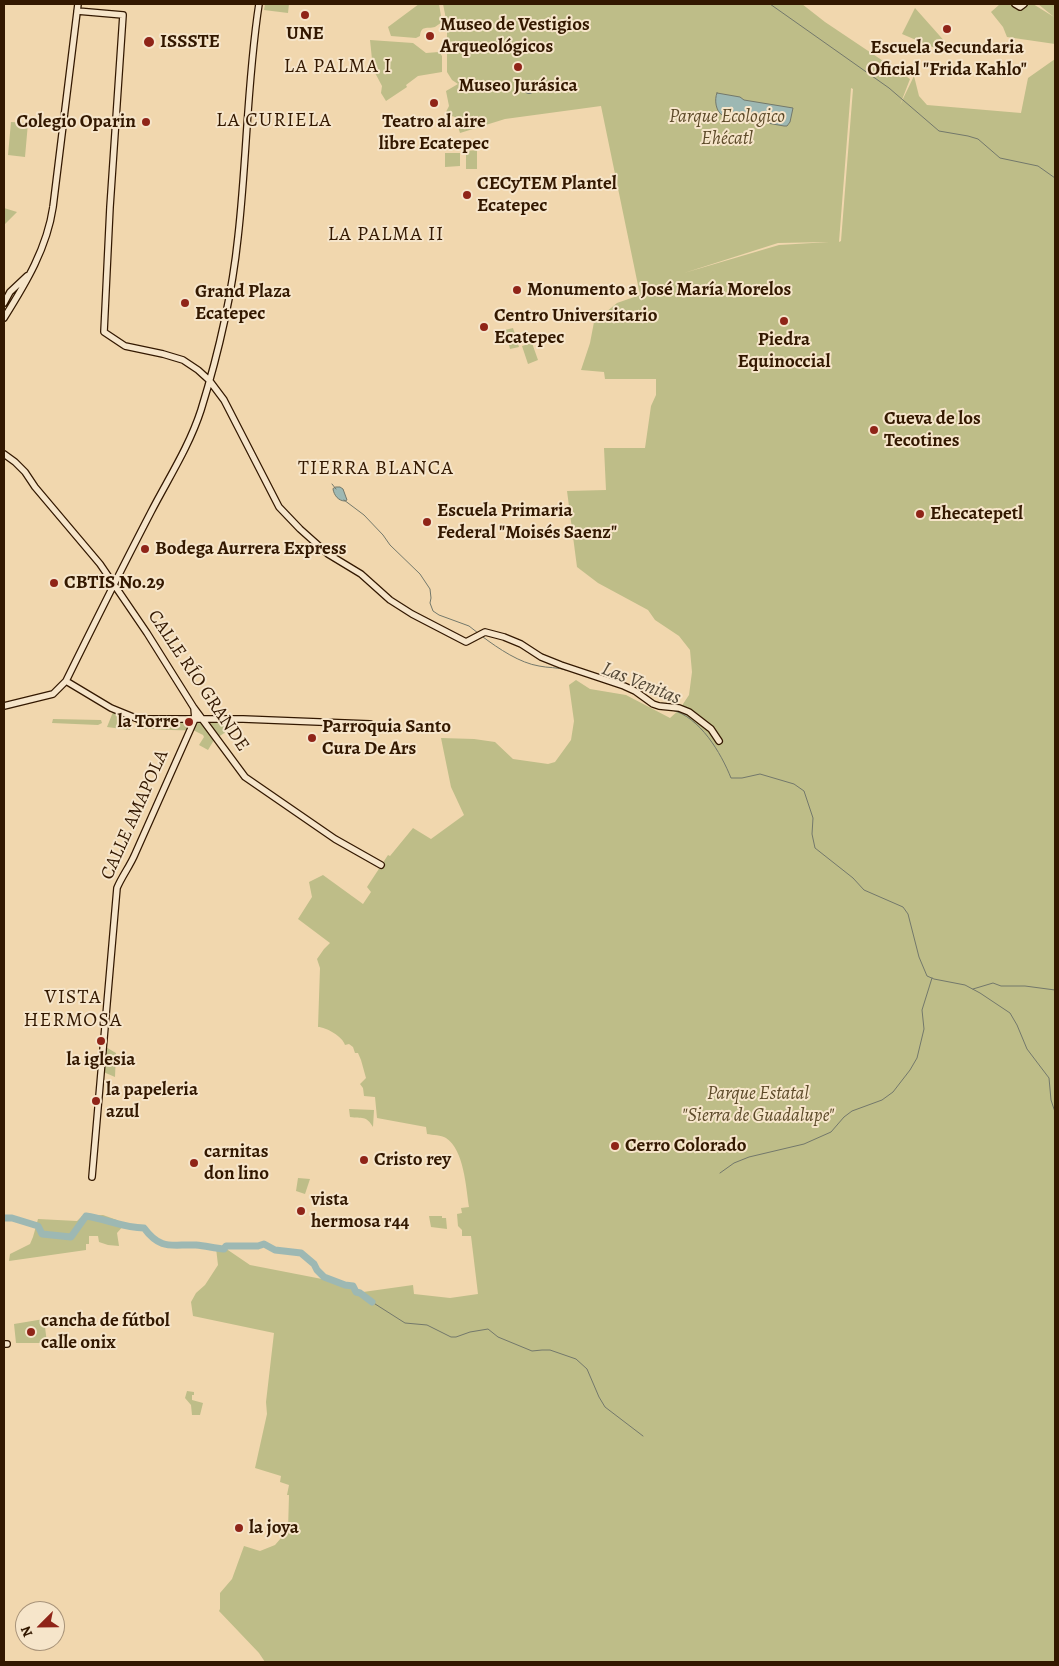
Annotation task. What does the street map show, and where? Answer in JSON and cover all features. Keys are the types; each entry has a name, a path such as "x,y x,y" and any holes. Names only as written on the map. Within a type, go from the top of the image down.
{"main road":[{"path":"4,706 53,694 66,681 114,583 194,430 209,380 228,301 237,248 252,63 259,4"},
{"path":"1015,4 1020,7 1024,4"},
{"path":"4,318 31,273 44,244 52,218 78,7 123,15 104,332 125,346 183,360 191,364 209,380 224,400 238,424 283,512 328,554 361,574 390,600 412,614 466,642 482,634 504,637 541,657 634,690 653,704 679,708 689,712 711,729 719,741"},
{"path":"4,303 10,292 31,273"},
{"name":"CALLE RÍO GRANDE","path":"4,454 25,472 35,487 100,564 194,708 245,776 329,835 382,865"},
{"path":"66,681 111,708 138,719 243,719 370,724"},
{"name":"CALLE AMAPOLA","path":"92,1177 118,888 195,719 194,708"}],"green space":[{"path":"265,4 289,4 288,13 264,10"},
{"path":"419,4 439,4 442,22 435,27 423,29 420,36 416,38 391,36 388,27"},
{"name":"Parque Estatal \"Sierra de Guadalupe\"","path":"443,4 802,4 825,22 910,79 900,105 914,76 919,96 927,105 1021,113 1028,78 1055,59 1055,1662 265,1662 259,1653 219,1611 220,1593 232,1579 244,1546 260,1551 275,1545 288,1530 289,1495 287,1495 289,1485 280,1482 281,1476 255,1468 267,1414 266,1402 274,1333 193,1316 191,1302 218,1265 216,1248 225,1248 250,1265 322,1279 363,1292 413,1285 414,1294 450,1298 478,1294 471,1236 462,1236 462,1230 458,1226 457,1214 462,1213 461,1208 469,1207 463,1170 457,1151 446,1138 427,1134 426,1127 377,1118 375,1097 364,1096 363,1088 360,1084 366,1078 358,1053 355,1053 353,1047 349,1044 345,1045 334,1033 318,1027 320,968 317,959 330,943 298,919 312,897 309,882 323,875 363,904 371,892 367,887 388,855 390,856 413,828 431,839 464,815 451,787 441,738 495,742 513,759 548,764 555,762 571,740 574,721 569,685 576,680 590,689 626,695 670,718 679,710 689,695 692,672 690,650 679,636 655,620 648,610 598,583 577,567 567,491 606,490 604,448 645,448 651,406 656,395 656,379 605,379 604,372 581,370 590,343 594,322 617,303 640,295 601,106 505,119 460,133 455,117 445,114 449,106 446,91 458,84 452,80 447,72 447,24","holes":["851,88 853,89 841,241 839,242","829,242 779,245 684,273 778,243"]},
{"path":"1000,4 1012,4 1018,10 1023,9 1027,4 1033,4 1054,17 1038,4 1055,4 1055,44 1007,37 1003,27 991,12"},
{"path":"915,8 947,44 942,51 902,34"},
{"path":"370,40 413,43 426,53 439,52 442,56 442,72 418,76 406,85 407,87 386,101 381,93 382,86 373,69"},
{"path":"11,122 28,123 25,157 8,155"},
{"path":"477,150 477,169 466,169 466,151"},
{"path":"445,153 460,153 460,166 445,167"},
{"path":"4,208 17,212 4,225"},
{"path":"513,328 519,347 510,349 505,330"},
{"path":"532,343 538,360 528,364 522,346"},
{"path":"113,712 132,720 130,730 107,727"},
{"path":"53,719 101,720 102,723 98,725 52,723"},
{"path":"191,719 188,730 136,729 139,721"},
{"path":"230,720 234,727 218,737 209,721"},
{"path":"200,721 214,740 208,750 199,745 204,737 203,735 193,730 196,722"},
{"path":"104,1046 116,1053 115,1077 101,1071"},
{"path":"349,1109 374,1110 373,1127 366,1119 350,1117"},
{"path":"298,1178 310,1179 305,1194 296,1191"},
{"path":"103,1215 117,1220 124,1225 117,1233 119,1246 99,1242 98,1236 89,1236 89,1244 86,1244 86,1250 9,1261 10,1254 30,1244 38,1219 77,1221 82,1216"},
{"path":"429,1216 442,1216 442,1218 446,1218 447,1229 431,1227"},
{"path":"44,1319 47,1343 16,1343 14,1324"},
{"path":"187,1391 194,1392 192,1400 203,1403 200,1415 192,1415 191,1405 185,1398"}],"water":[{"path":"529,82 535,88 529,94 523,88"},
{"path":"717,93 740,97 744,100 793,108 790,122 787,126 784,126 722,115 716,105"},
{"path":"336,487 343,489 347,500 343,501 337,498 333,489"}],"waterway":[{"path":"770,4 889,88 939,131 978,139 1000,158 1038,166 1055,178"},
{"name":"Las Venitas","path":"332,484 336,489"},
{"name":"Las Venitas","path":"344,500 364,515 390,545 420,574 430,589 430,603 433,611 469,626 478,633"},
{"name":"Las Venitas","path":"483,637 503,651 524,662 566,670"},
{"name":"Las Venitas","path":"672,710 692,720 708,737 731,778 742,778 760,774 794,784 804,791 813,818 812,834 815,848 853,878 864,890 903,907 908,914 919,957 927,976 965,985 1010,1013 1027,1049 1049,1078 1051,1100 1055,1112"},
{"name":"Las Venitas","path":"720,1173 734,1163 749,1157 804,1144 831,1132 852,1111 882,1100 893,1092 917,1058 924,1029 922,1010 932,978"},
{"name":"Las Venitas","path":"973,989 993,983 1001,986 1025,986 1055,990"},
{"path":"4,1218 12,1218 38,1226 42,1234 71,1237 86,1216 129,1227 144,1228 156,1240 167,1245 196,1245 224,1249 226,1246 258,1246 264,1244 275,1250 301,1253 314,1264 324,1277 353,1286 356,1292 372,1302"},
{"path":"372,1302 405,1323 427,1325 451,1337 488,1329 498,1337 532,1351 550,1350 576,1359 587,1369 605,1407 643,1436"}],"place":[{"name":"UNE","path":"305,15"},
{"name":"Escuela Secundaria Oficial \"Frida Kahlo\"","path":"947,29"},
{"name":"Museo de Vestigios Arqueológicos","path":"430,36"},
{"name":"ISSSTE","path":"149,42"},
{"name":"Museo Jurásica","path":"518,67"},
{"name":"Teatro al aire libre Ecatepec","path":"434,103"},
{"name":"Colegio Oparin","path":"146,122"},
{"name":"CECyTEM Plantel Ecatepec","path":"467,195"},
{"name":"Monumento a José María Morelos","path":"517,290"},
{"name":"Grand Plaza Ecatepec","path":"185,303"},
{"name":"Piedra Equinoccial","path":"784,321"},
{"name":"Centro Universitario Ecatepec","path":"484,327"},
{"name":"Cueva de los Tecotines","path":"874,430"},
{"name":"Ehecatepetl","path":"920,514"},
{"name":"Escuela Primaria Federal \"Moisés Saenz\"","path":"427,522"},
{"name":"Bodega Aurrera Express","path":"145,549"},
{"name":"CBTIS No.29","path":"54,583"},
{"name":"la Torre","path":"189,722"},
{"name":"Parroquia Santo Cura De Ars","path":"312,738"},
{"name":"la iglesia","path":"101,1041"},
{"name":"la papeleria azul","path":"96,1101"},
{"name":"Cerro Colorado","path":"615,1146"},
{"name":"Cristo rey","path":"364,1160"},
{"name":"carnitas don lino","path":"194,1163"},
{"name":"vista hermosa r44","path":"301,1211"},
{"name":"cancha de fútbol calle onix","path":"31,1332"},
{"name":"la joya","path":"239,1528"}],"district":[{"name":"LA PALMA I","path":"338,67"},
{"name":"LA CURIELA","path":"274,121"},
{"name":"LA PALMA II","path":"386,235"},
{"name":"TIERRA BLANCA","path":"376,469"},
{"name":"VISTA HERMOSA","path":"73,1010"}],"park label":[{"name":"Parque Ecologico Ehécatl","path":"727,128"}]}
